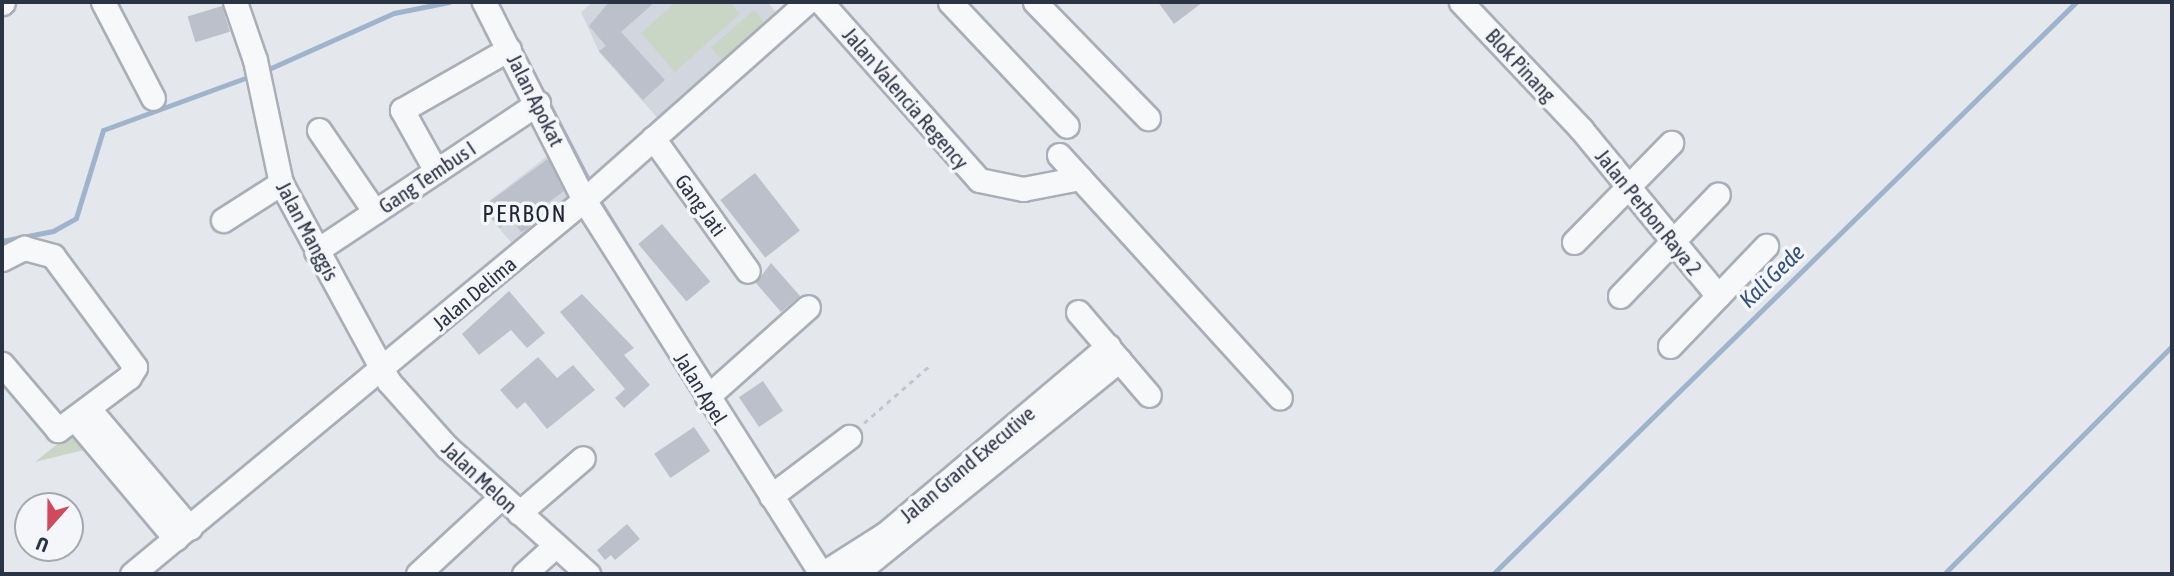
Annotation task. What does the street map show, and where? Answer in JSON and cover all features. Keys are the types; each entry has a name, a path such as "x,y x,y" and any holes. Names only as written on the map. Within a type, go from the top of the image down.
{"street":[{"path":"103,2 153,98"},
{"name":"Jalan Manggis","path":"235,2 251,46 281,183 382,370"},
{"name":"Jalan Delima","path":"132,574 382,370 592,193 807,2"},
{"name":"Jalan Valencia Regency","path":"821,2 982,182 1023,189 1080,178"},
{"path":"950,2 1067,126"},
{"path":"1035,2 1148,118"},
{"name":"Blok Pinang","path":"1461,2 1581,129"},
{"name":"Jalan Apokat","path":"485,5 538,103 592,193"},
{"path":"436,171 404,107 509,49"},
{"name":"Gang Tembus I","path":"316,251 538,103"},
{"name":"Jalan Perbon Raya 2","path":"1581,129 1717,296"},
{"path":"319,130 375,212"},
{"name":"Gang Jati","path":"653,138 748,271"},
{"path":"1574,242 1671,143"},
{"path":"1059,155 1280,398"},
{"path":"223,220 281,183"},
{"name":"Jalan Apel","path":"592,193 707,397 777,491 821,574"},
{"path":"1620,296 1718,194"},
{"path":"1670,346 1766,246"},
{"path":"2,259 24,248 53,256 133,360 132,374 82,415 54,429 2,364"},
{"path":"707,397 808,307"},
{"path":"1078,312 1149,395"},
{"name":"Jalan Grand Executive","path":"821,574 854,568 1113,353"},
{"name":"Jalan Melon","path":"382,370 415,415 500,498 588,574"},
{"path":"82,415 183,533"},
{"path":"777,491 849,437"},
{"path":"519,513 583,458"},
{"path":"418,574 500,498"},
{"path":"524,574 556,545"}],"path":[{"path":"849,437 929,366"}],"shaded area":[{"path":"593,2 767,2 780,16 661,122 599,52 581,12"},
{"path":"554,151 573,194 516,248 481,207"}],"green space":[{"path":"676,2 730,2 740,14 675,72 641,33"},
{"path":"754,10 766,24 723,61 711,47"},
{"path":"76,429 92,448 35,462"}],"building":[{"path":"609,2 655,2 621,32 665,80 643,100 599,51 606,46 589,26"},
{"path":"1158,2 1203,2 1174,24"},
{"path":"222,6 230,32 195,42 188,17"},
{"path":"548,159 564,191 538,210 543,215 526,230 521,232 511,219 500,228 482,207"},
{"path":"755,173 800,231 765,258 720,200"},
{"path":"662,224 710,281 686,301 638,244"},
{"path":"771,263 800,296 781,312 756,283"},
{"path":"509,291 545,333 527,348 511,330 479,355 462,334"},
{"path":"582,294 634,348 624,355 650,385 624,408 615,398 625,389 560,312"},
{"path":"538,357 557,378 573,365 595,390 547,429 525,402 517,409 500,390"},
{"path":"763,381 783,411 759,427 739,397"},
{"path":"694,427 710,451 670,478 654,454"},
{"path":"627,524 640,539 615,560 611,555 605,560 597,550"}],"waterway":[{"path":"262,72 394,13 449,2"},
{"path":"496,2 591,185"},
{"name":"Kali Gede","path":"1493,574 2076,2"},
{"path":"2,241 53,231 76,218 103,130 253,75"},
{"path":"597,197 671,317"},
{"name":"Kali Gede","path":"1944,574 2172,346"},
{"path":"810,536 828,563"}],"district":[{"name":"PERBON","path":"525,214"}]}
